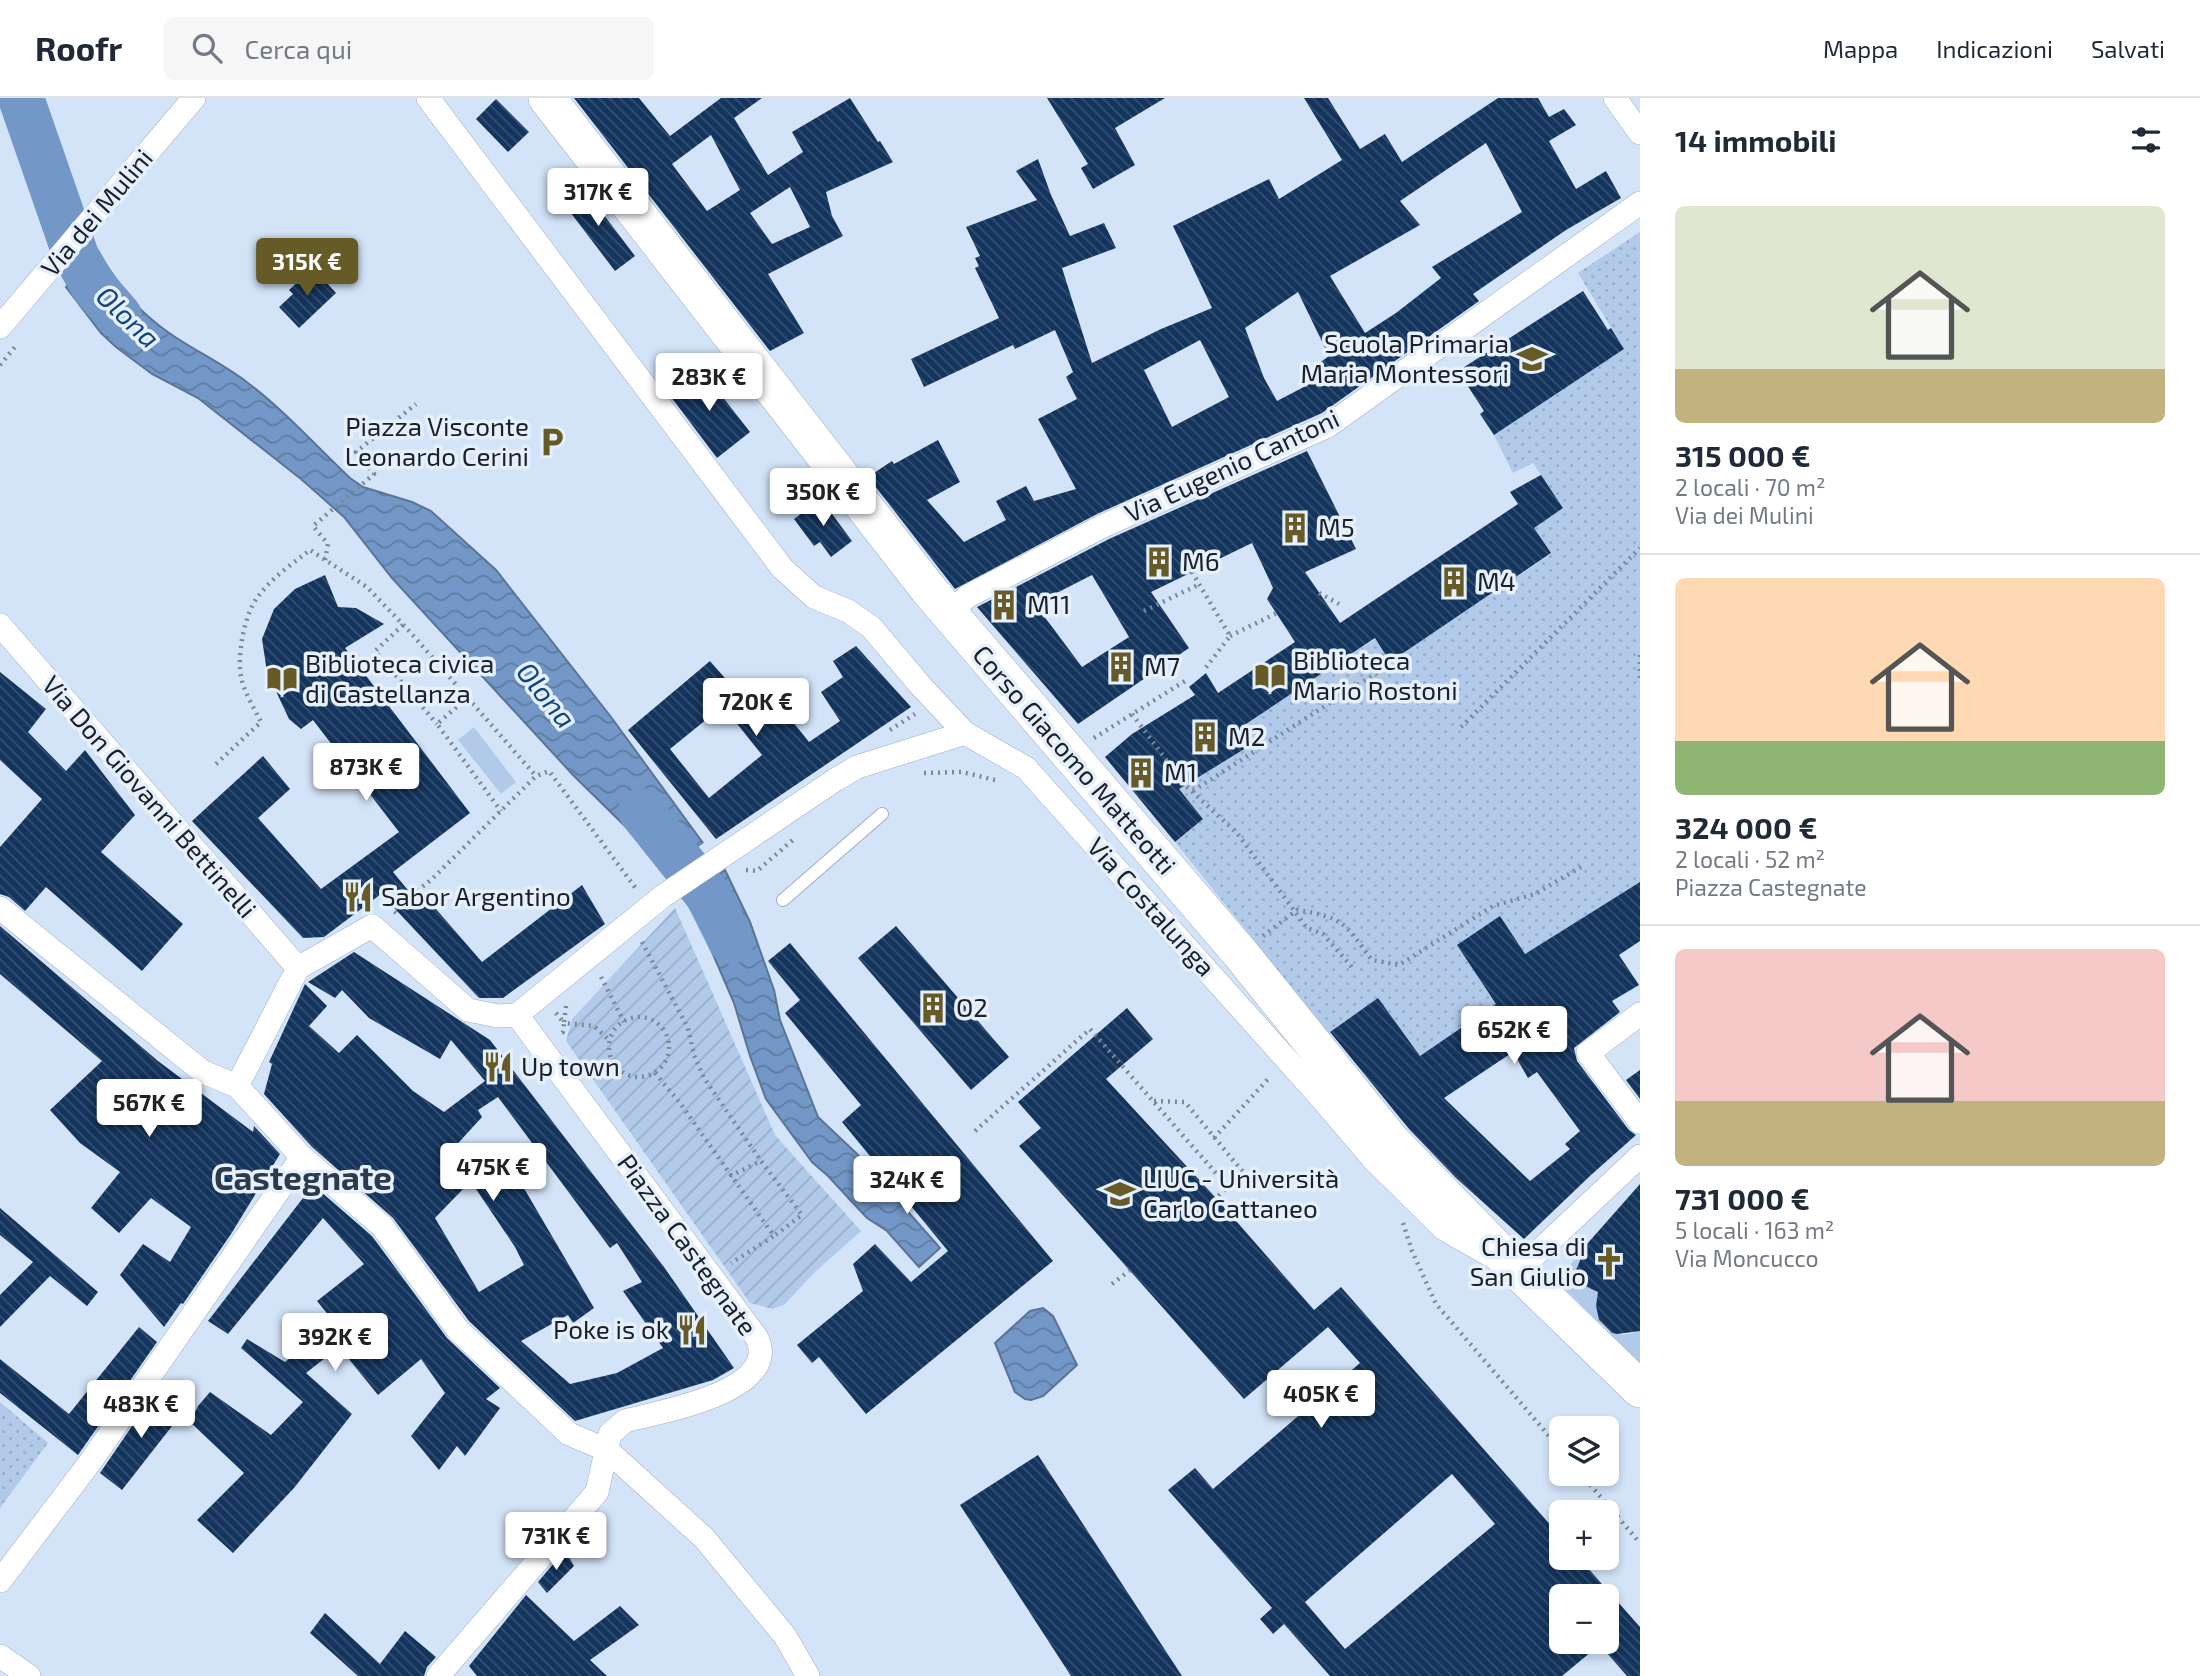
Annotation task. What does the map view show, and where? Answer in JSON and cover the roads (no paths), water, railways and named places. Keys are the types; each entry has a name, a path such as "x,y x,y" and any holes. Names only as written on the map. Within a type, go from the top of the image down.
{"main road":[{"name":"Corso Giacomo Matteotti","path":"547,98 804,432 949,613 1240,953 1393,1143 1518,1271 1640,1389"}],"street":[{"name":"Via dei Mulini","path":"0,327 194,98"},
{"name":"Via Costalunga","path":"428,98 782,568 814,597 848,611 871,627 965,733 1026,768 1374,1160 1444,1230 1518,1271"},
{"path":"1615,98 1640,133"},
{"name":"Via Eugenio Cantoni","path":"949,613 968,596 1103,526 1328,426 1640,203"},
{"name":"Via Don Giovanni Bettinelli","path":"0,625 298,968"},
{"path":"237,1086 298,968 372,926 468,1010 498,1016 517,1016 655,903 722,855 857,767 965,733"},
{"path":"0,908 203,1072 237,1086 302,1157 382,1226 458,1330 569,1434 607,1450 704,1538 785,1636 808,1676"},
{"path":"1640,1014 1588,1053 1640,1122"},
{"name":"Piazza Castegnate","path":"517,1016 757,1338 761,1347 758,1364 744,1380 713,1397 625,1421 610,1434 607,1450"},
{"name":"Via Costalunga","path":"1322,1100 1393,1143"},
{"path":"1518,1271 1640,1156"},
{"path":"0,1581 91,1461 302,1157"},
{"path":"448,1672 597,1492 607,1450"},
{"path":"0,1656 29,1676"}],"lane":[{"path":"783,901 881,814"}],"water":[{"path":"1,98 40,98 82,210 50,248"},
{"path":"96,251 142,311 173,336 236,374 262,394 350,478 363,487 412,502 431,511 496,570 611,717 703,843 663,873 636,837 573,775 392,578 344,517 301,479 198,398 152,374 101,333 66,287"},
{"path":"725,870 750,922 774,990 780,1020 818,1117 856,1153 940,1248 919,1267 887,1231 867,1218 812,1162 766,1099 734,1003 700,924 685,900"},
{"path":"1043,1308 1053,1316 1077,1365 1043,1396 1031,1400 1015,1392 995,1343 1030,1311"}],"waterway":[{"name":"Olona","path":"21,98 76,256 94,287 119,316"},
{"name":"Olona","path":"641,811 708,895 731,941"}],"place":[{"name":"Scuola Primaria Maria Montessori","path":"1532,359"},
{"name":"Piazza Visconte Leonardo Cerini","path":"552,442"},
{"name":"M5","path":"1295,528"},
{"name":"M6","path":"1159,562"},
{"name":"M4","path":"1454,582"},
{"name":"M11","path":"1004,605"},
{"name":"M7","path":"1121,667"},
{"name":"Biblioteca Mario Rostoni","path":"1270,676"},
{"name":"Biblioteca civica di Castellanza","path":"282,679"},
{"name":"M2","path":"1205,737"},
{"name":"M1","path":"1141,773"},
{"name":"Sabor Argentino","path":"358,897"},
{"name":"O2","path":"933,1008"},
{"name":"Up town","path":"498,1067"},
{"name":"LIUC - Università Carlo Cattaneo","path":"1120,1194"},
{"name":"Chiesa di San Giulio","path":"1609,1262"},
{"name":"Poke is ok","path":"692,1330"}],"district":[{"name":"Castegnate","path":"303,1178"}]}
